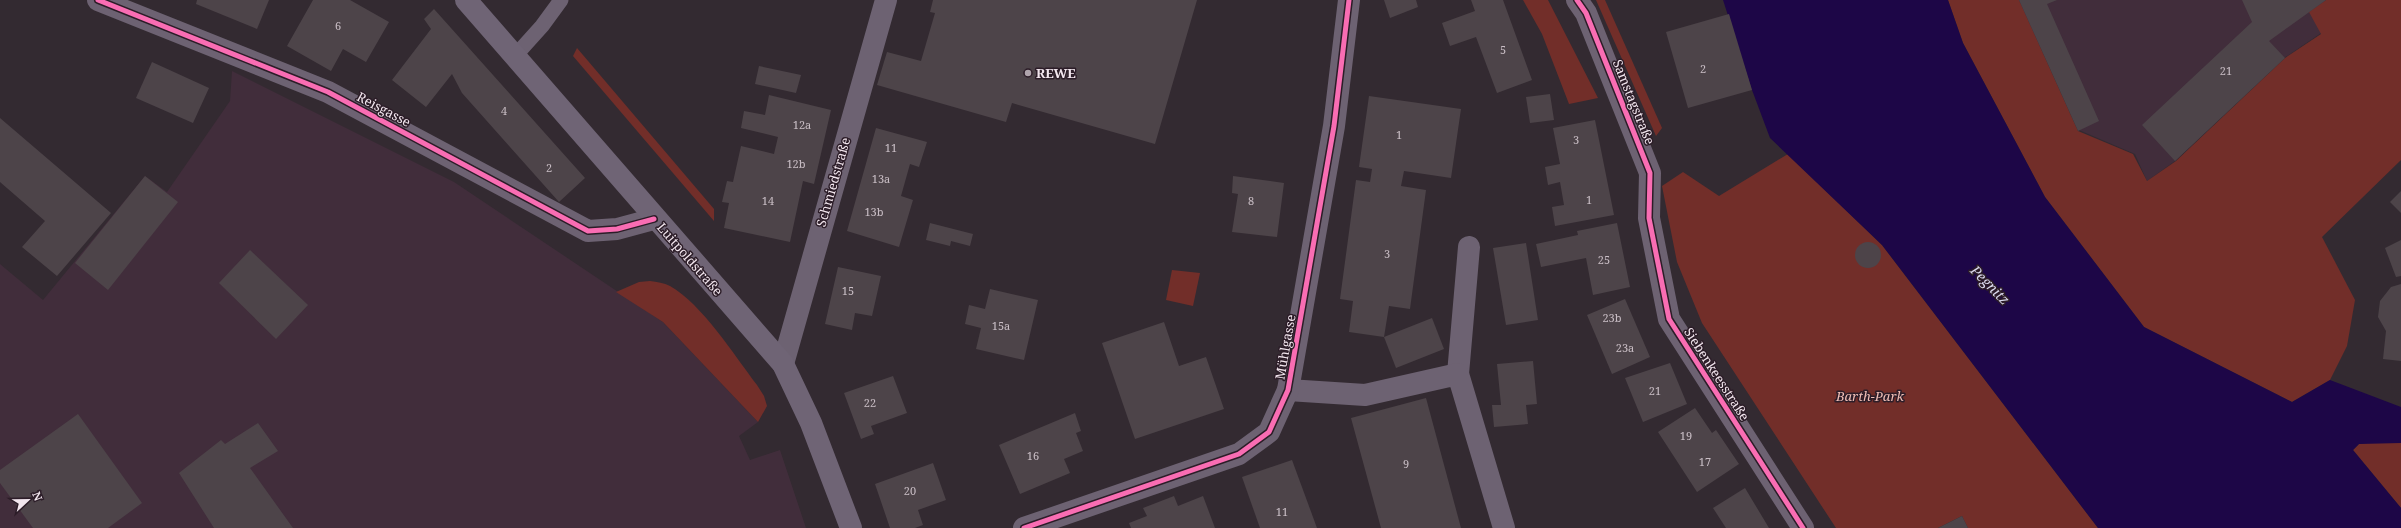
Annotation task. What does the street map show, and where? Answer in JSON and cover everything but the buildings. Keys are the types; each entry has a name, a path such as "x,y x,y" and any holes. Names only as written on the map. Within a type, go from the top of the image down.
{"main road":[{"name":"Luitpoldstraße","path":"466,0 654,218 783,364 811,423 851,528"}],"street":[{"name":"Reisgasse","path":"98,0 328,92 588,231 617,229 654,218"},
{"name":"Schmiedstraße","path":"783,364 886,0"},
{"name":"Mühlgasse","path":"1024,528 1239,454 1269,432 1288,390 1334,126 1349,0"},
{"name":"Samstagstraße","path":"1577,0 1586,13 1650,173 1649,218"},
{"name":"Siebenkeesstraße","path":"1649,218 1669,319 1804,528"},
{"path":"1469,247 1458,374 1504,528"},
{"name":"Mühlgasse","path":"1288,390 1365,395 1458,374"}],"lane":[{"path":"515,56 542,26 561,0"}],"shaded area":[{"path":"2018,0 2325,0 2321,33 2284,58 2175,161 2147,181 2135,154 2079,130"},
{"path":"232,71 454,182 663,322 758,422 739,436 750,460 780,450 806,528 0,528 0,264 43,300 145,176 167,192 230,101"}],"green space":[{"path":"1523,0 1548,0 1598,98 1569,104 1542,34"},
{"path":"1596,0 1605,0 1662,128 1656,136"},
{"path":"1948,0 2019,0 2078,131 2133,154 2147,181 2176,161 2285,58 2321,34 2309,12 2326,0 2401,0 2401,160 2322,237 2355,300 2347,346 2330,380 2292,402 2144,327 2045,197 1963,43"},
{"path":"577,48 714,209 714,221 573,56"},
{"name":"Barth-Park","path":"1788,154 1882,245 2098,528 1968,528 1962,516 1938,528 1836,528 1702,323 1677,262 1662,186 1683,172 1719,196"},
{"path":"1172,270 1200,273 1193,306 1166,300"},
{"path":"650,281 668,285 682,294 706,317 728,345 764,396 767,406 758,422 663,322 616,292 639,282"},
{"path":"2375,442 2401,443 2401,508 2353,450 2359,444"}],"water":[{"name":"Pegnitz","path":"1723,0 1948,0 1963,43 2045,197 2144,327 2292,402 2330,380 2401,407 2401,443 2359,444 2353,450 2401,508 2401,528 2098,528 1882,245 1770,138 1752,90"}],"cycle path":[{"path":"98,0 328,92 588,231 617,229 654,219"},
{"path":"1024,528 1239,454 1269,432 1288,390 1334,126 1349,0"},
{"path":"1577,0 1586,13 1650,173 1649,218 1669,319 1803,528"}],"place":[{"name":"REWE","path":"1028,73"}]}
